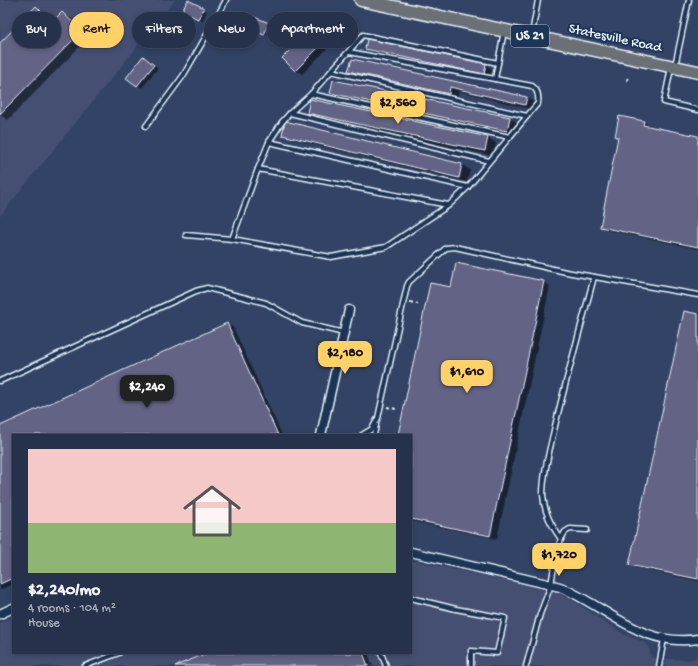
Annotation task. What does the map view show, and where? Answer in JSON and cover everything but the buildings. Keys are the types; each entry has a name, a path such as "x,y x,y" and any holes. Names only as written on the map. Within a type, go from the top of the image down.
{"main road":[{"name":"Statesville Road","path":"361,0 397,6 504,31 698,72"}],"street":[{"path":"321,434 349,310"},
{"path":"412,552 551,585 575,594 643,633 664,639 685,641 698,639"},
{"path":"0,614 12,608"}],"lane":[{"path":"146,126 183,76 226,0"},
{"path":"532,37 538,0"},
{"path":"689,0 664,102 698,110"},
{"path":"495,79 504,31"},
{"path":"232,239 269,142 290,113 310,94 364,35 498,63"},
{"path":"186,235 232,239 331,257 386,247 449,205 468,187 538,103 536,89 532,86 349,52"},
{"path":"331,71 527,116"},
{"path":"310,94 510,137"},
{"path":"290,113 489,161"},
{"path":"269,142 468,187"},
{"path":"258,169 449,205"},
{"path":"374,434 406,286 446,248 455,247 594,277 698,295"},
{"path":"561,539 551,526 545,512 543,495 546,466 562,398 594,277"},
{"path":"0,381 196,291 207,288 266,303 302,323 344,333"},
{"path":"364,434 372,429 376,423"},
{"path":"526,666 540,614 551,585 556,554 561,539 565,532 570,529 576,528 587,530"},
{"path":"412,598 456,609 505,618 497,653 471,651 471,666"},
{"path":"659,666 664,639"},
{"path":"84,666 116,654"},
{"path":"381,654 386,666"}],"path":[{"path":"626,81 628,76"}],"shaded area":[{"path":"0,0 175,0 165,12 132,12 132,48 136,48 0,216"},
{"path":"412,560 552,591 570,599 623,634 645,643 648,646 652,658 688,660 698,657 698,666 0,666 0,623 12,617 12,654 412,654"}]}
